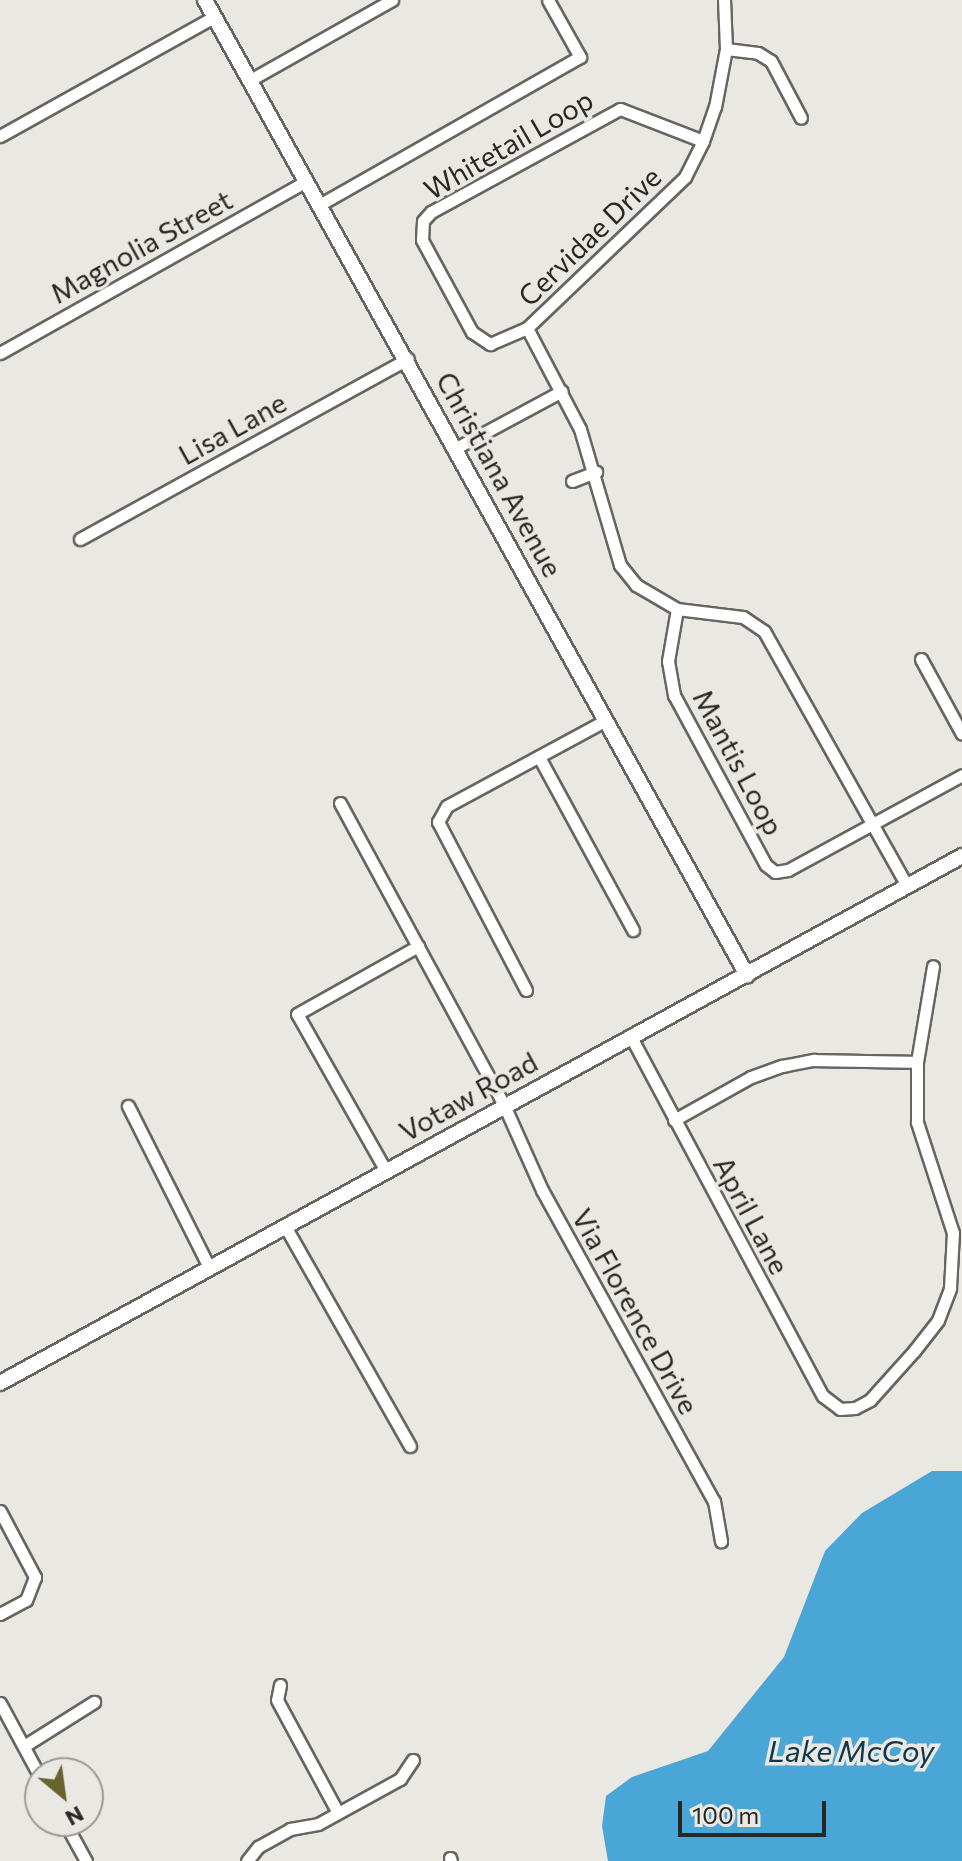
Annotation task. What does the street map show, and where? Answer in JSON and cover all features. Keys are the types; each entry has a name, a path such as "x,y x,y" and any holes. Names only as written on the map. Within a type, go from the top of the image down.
{"street":[{"name":"Christiana Avenue","path":"205,0 305,182 408,359 747,975"},
{"path":"250,80 392,0"},
{"path":"319,205 580,57 548,0"},
{"name":"Cervidae Drive","path":"724,0 726,49 703,141 669,198 527,328 562,391 596,472 620,565 636,585 677,609 743,617 764,631 907,886"},
{"path":"0,136 214,17"},
{"path":"726,49 758,53 771,61 801,118"},
{"name":"Whitetail Loop","path":"527,328 490,344 472,332 422,240 423,221 431,212 620,109 703,141"},
{"name":"Magnolia Street","path":"0,353 305,182"},
{"name":"Lisa Lane","path":"80,539 408,359"},
{"path":"456,448 562,391"},
{"path":"572,481 596,472"},
{"name":"Mantis Loop","path":"677,609 668,661 674,695 766,865 775,872 788,870 962,775"},
{"path":"921,659 962,734"},
{"path":"526,990 438,822 447,806 606,720"},
{"path":"539,757 633,930"},
{"name":"Via Florence Drive","path":"340,803 504,1105 542,1190 714,1501 721,1541"},
{"name":"Votaw Road","path":"0,1383 962,856"},
{"path":"386,1171 297,1014 418,946"},
{"path":"674,1120 782,1066 814,1060 917,1062 933,966"},
{"name":"April Lane","path":"631,1037 823,1396 840,1409 870,1400 906,1361 938,1320 950,1288 953,1233 921,1145 917,1062"},
{"path":"128,1106 209,1267"},
{"path":"285,1226 410,1446"},
{"path":"0,1511 35,1577 34,1590 26,1600 0,1614"},
{"path":"280,1685 277,1700 338,1813"},
{"path":"24,1746 94,1702"},
{"path":"0,1703 30,1757"},
{"path":"247,1861 258,1847 290,1829 318,1824 400,1779 413,1760"},
{"path":"73,1837 86,1861"}],"water":[{"name":"Lake McCoy","path":"932,1471 962,1471 962,1861 608,1861 602,1826 606,1796 632,1777 708,1751 784,1657 825,1551 862,1513"}]}
